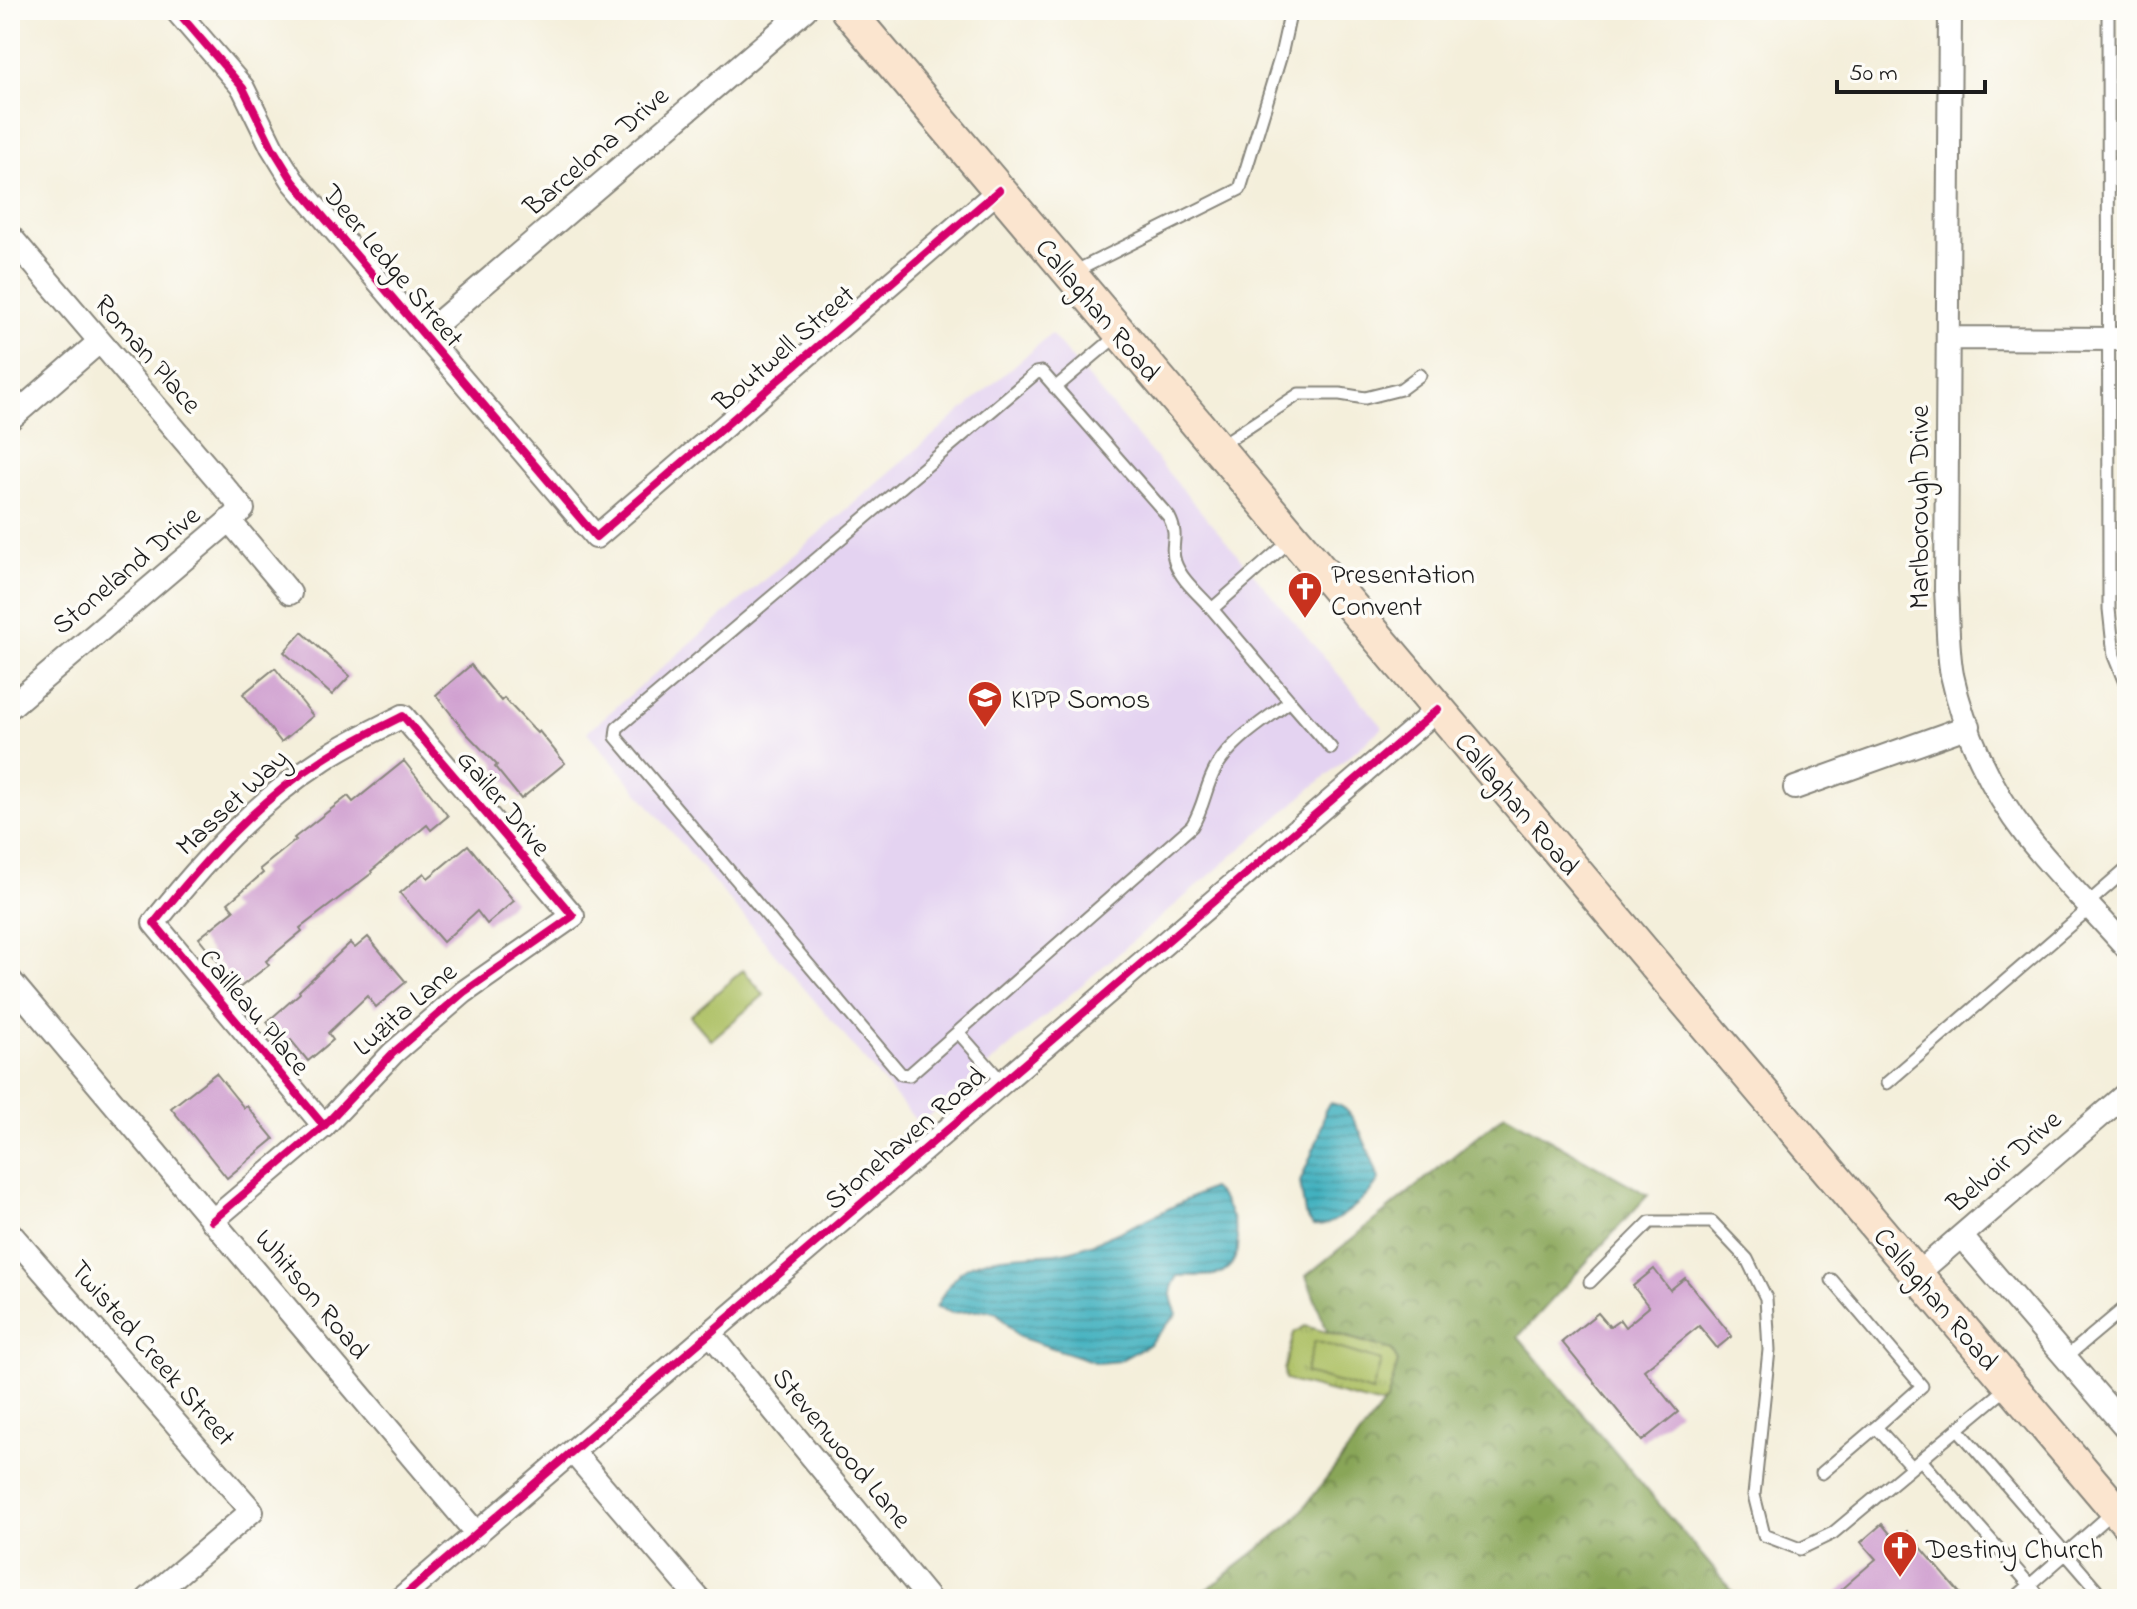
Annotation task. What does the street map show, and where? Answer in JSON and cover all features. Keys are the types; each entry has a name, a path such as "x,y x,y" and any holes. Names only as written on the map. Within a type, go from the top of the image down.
{"main road":[{"name":"Callaghan Road","path":"847,10 2121,1517"}],"street":[{"name":"Deer Ledge Street","path":"176,10 243,88 293,181 596,537"},
{"name":"Barcelona Drive","path":"424,335 805,10"},
{"name":"Marlborough Drive","path":"1950,10 1946,590 1952,674 1983,763 2009,810 2058,873 2127,948"},
{"name":"Boutwell Street","path":"596,537 999,190"},
{"name":"Roman Place","path":"10,236 236,514 290,593"},
{"path":"1949,338 2118,339"},
{"path":"10,419 99,342"},
{"name":"Stoneland Drive","path":"10,707 236,514"},
{"name":"Stonehaven Road","path":"400,1599 1438,709"},
{"name":"Gailer Drive","path":"403,716 573,916"},
{"name":"Masset Way","path":"154,923 224,840 273,795 323,759 403,716"},
{"path":"1795,788 1969,726"},
{"name":"Luzita Lane","path":"212,1221 324,1126 393,1053 464,992 573,916"},
{"name":"Cailleau Place","path":"154,923 324,1126"},
{"name":"Whitson Road","path":"10,980 477,1534"},
{"name":"Belvoir Drive","path":"1917,1274 2127,1093"},
{"name":"Twisted Creek Street","path":"10,1233 252,1511 148,1599"},
{"name":"Callaghan Road","path":"1961,1236 2127,1429"},
{"name":"Stevenwood Lane","path":"710,1333 929,1599"},
{"path":"573,1452 699,1599"}],"lane":[{"path":"1070,274 1240,189 1281,55 1291,10"},
{"path":"2108,10 2118,339 2110,639 2119,673 2127,688"},
{"path":"1055,388 1120,333"},
{"path":"1290,701 1228,751 1215,769 1203,808 1192,826 909,1075 901,1074 616,737 617,728 1036,373 1042,372 1169,517 1176,530 1174,559 1181,573 1331,748"},
{"path":"1217,448 1299,394 1340,394 1365,398 1401,389 1420,375"},
{"path":"1212,609 1293,538"},
{"path":"1887,1083 2127,869"},
{"path":"958,1032 1002,1082"},
{"path":"1590,1282 1650,1222 1712,1222 1747,1259 1766,1298 1769,1350 1754,1495 1764,1535 1800,1549 1833,1533 2010,1386"},
{"path":"1822,1473 1922,1386 1832,1280"},
{"path":"2065,1358 2127,1306"},
{"path":"1876,1427 1916,1464 2042,1599"},
{"path":"1958,1429 2105,1599"},
{"path":"2014,1599 2066,1553 2121,1517"}],"shaded area":[{"name":"KIPP Somos","path":"1051,334 1383,727 919,1124 587,732"}],"green space":[{"path":"743,970 764,995 711,1040 690,1016"},
{"path":"1505,1114 1648,1195 1518,1337 1739,1599 1195,1599 1293,1522 1387,1400 1398,1362 1392,1350 1327,1331 1306,1276"},
{"path":"1305,1326 1392,1350 1398,1362 1388,1400 1381,1405 1285,1380 1284,1370 1294,1333"},
{"path":"1315,1341 1381,1361 1372,1392 1305,1373"}],"water":[{"path":"1330,1103 1342,1107 1352,1117 1379,1180 1367,1195 1340,1217 1321,1226 1313,1226 1305,1214 1300,1182"},
{"path":"1212,1188 1226,1205 1236,1229 1236,1254 1232,1264 1218,1274 1178,1276 1171,1294 1177,1314 1148,1345 1119,1361 1098,1363 1019,1337 997,1313 986,1310 952,1313 936,1307 957,1276 979,1262 1082,1247"}],"building":[{"path":"302,632 350,676 332,695 284,652"},
{"path":"471,665 501,701 504,698 537,733 539,731 565,763 521,799 495,767 497,765 436,695"},
{"path":"275,668 313,716 281,742 243,694"},
{"path":"404,761 448,816 431,830 427,825 372,873 300,928 302,931 266,961 269,965 239,988 199,938 234,910 228,903 263,873 260,869 296,840 294,838 348,796 353,802"},
{"path":"468,845 514,901 487,924 477,911 443,942 400,893 424,873 428,878"},
{"path":"368,937 406,982 376,1007 367,996 328,1033 333,1040 308,1061 291,1040 285,1044 267,1022 350,943 355,948"},
{"path":"216,1073 274,1139 227,1178 171,1108"},
{"path":"1654,1269 1670,1290 1685,1278 1732,1336 1717,1348 1699,1326 1644,1370 1678,1412 1642,1441 1562,1342 1598,1313 1610,1327 1620,1320 1625,1327 1649,1307 1633,1286"},
{"name":"Destiny Church","path":"1882,1524 1896,1541 1907,1531 1965,1599 1830,1599 1876,1559 1861,1542"}],"cycle path":[{"path":"176,10 243,88 293,181 596,537 999,190"},
{"path":"400,1599 1438,709"},
{"path":"212,1221 324,1126 393,1053 464,992 573,916 403,716 351,742 274,795 211,856 154,923 324,1126"}],"place":[{"name":"Presentation Convent","path":"1305,620"},
{"name":"KIPP Somos","path":"985,729"},
{"name":"Destiny Church","path":"1900,1579"}]}
